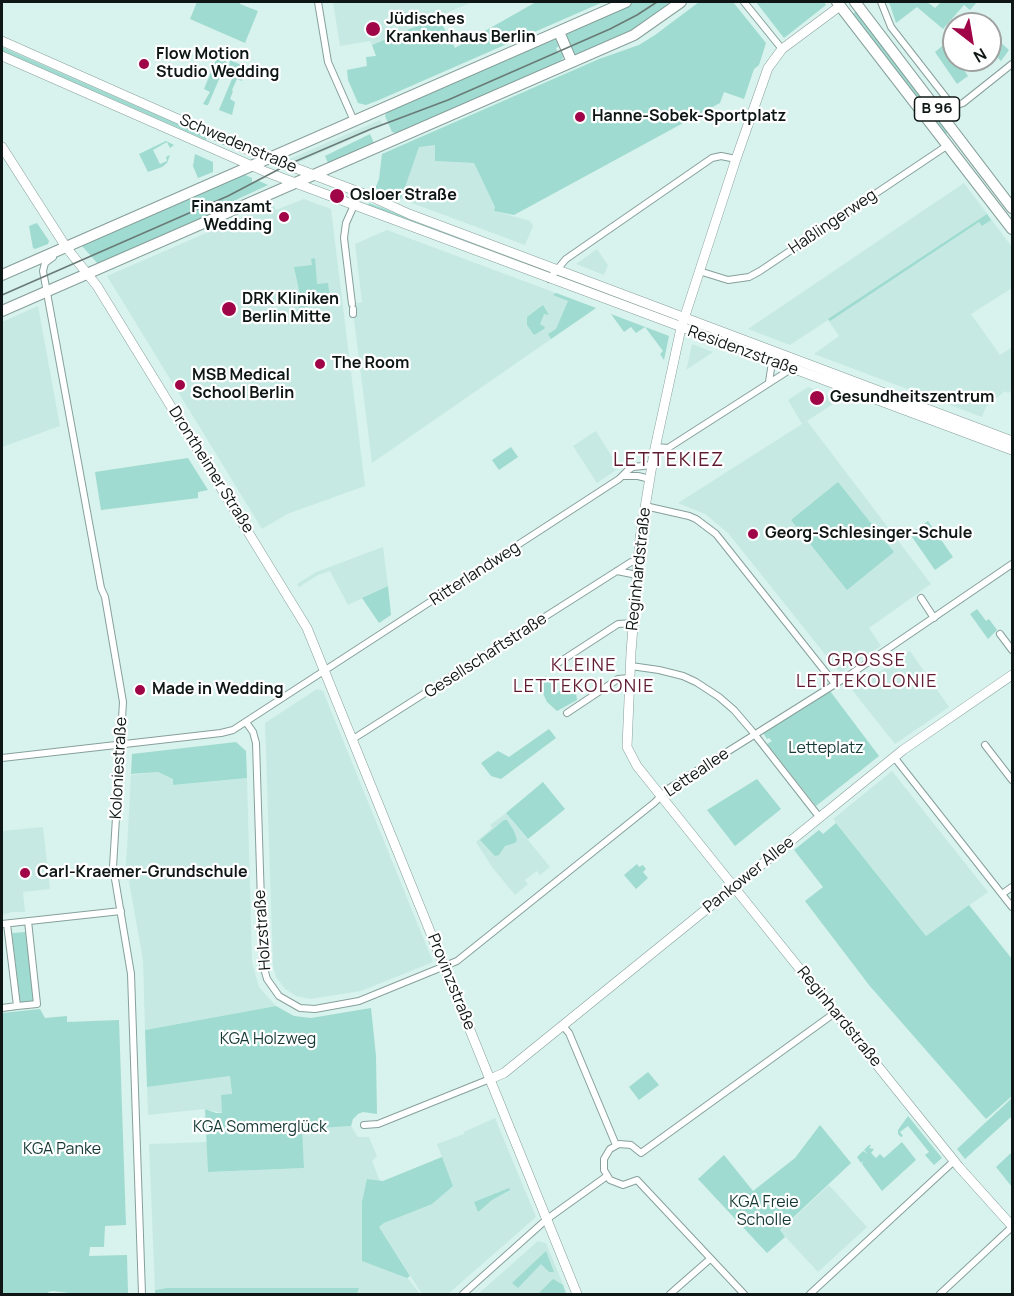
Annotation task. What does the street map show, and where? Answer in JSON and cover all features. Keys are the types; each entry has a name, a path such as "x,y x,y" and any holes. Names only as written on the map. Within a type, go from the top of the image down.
{"main road":[{"path":"2,275 626,2"},
{"path":"2,311 641,31 681,2"},
{"name":"B 96","path":"855,2 1012,208"},
{"name":"Reginhardstraße","path":"841,3 782,49 768,68 681,328 645,506 637,575 627,747 638,766 734,887 954,1161 1012,1227"},
{"name":"B 96","path":"841,3 1012,230"},
{"path":"559,32 572,62"},
{"name":"Schwedenstraße","path":"2,40 268,158 478,240"},
{"name":"Schwedenstraße","path":"2,56 251,166 474,250"},
{"name":"Haßlingerweg","path":"948,145 958,138"},
{"path":"2,147 66,247"},
{"name":"Residenzstraße","path":"478,240 1012,441"},
{"name":"Drontheimer Straße","path":"66,247 97,286 303,619 325,671"},
{"name":"Residenzstraße","path":"474,250 1012,450"},
{"name":"Provinzstraße","path":"325,671 577,1294"},
{"name":"Pankower Allee","path":"490,1079 504,1073 894,757 1012,675"}],"street":[{"path":"318,2 328,62 354,121"},
{"path":"744,2 782,49"},
{"path":"881,2 891,27 949,102 954,105 963,103 1012,64"},
{"name":"Haßlingerweg","path":"699,271 728,280 749,277 760,272 948,145"},
{"path":"549,279 566,259 712,158 721,156 736,159"},
{"path":"352,309 344,237 346,223 360,192"},
{"name":"Koloniestraße","path":"54,252 53,258 43,267 123,702 113,867 131,974 142,1294"},
{"path":"769,383 772,362"},
{"path":"656,447 668,448 791,369"},
{"name":"Ritterlandweg","path":"2,758 233,730 633,468 652,465"},
{"path":"624,476 650,479"},
{"path":"645,506 696,519 716,534 835,684"},
{"name":"Gesellschaftstraße","path":"353,740 631,562 638,562"},
{"name":"Letteallee","path":"445,967 457,961 668,789 835,684 1012,564"},
{"path":"617,571 637,575"},
{"path":"921,598 934,618"},
{"path":"555,665 618,624 634,623"},
{"path":"1000,634 1012,650"},
{"path":"631,666 672,673 696,682 729,705 820,818"},
{"path":"567,713 618,679 630,678"},
{"name":"Holzstraße","path":"246,722 256,742 263,965 274,991 292,1005 315,1009 366,999 445,967"},
{"path":"985,745 1012,780"},
{"path":"894,757 1012,907"},
{"path":"1002,894 1012,887"},
{"path":"17,1006 4,924 121,911"},
{"path":"2,1008 38,1004 28,921"},
{"path":"744,1294 637,1180 623,1185 613,1182 607,1176 604,1160 609,1150 616,1145 631,1145 641,1152 836,1012"},
{"path":"562,1025 569,1033 616,1145"},
{"path":"364,1125 378,1124 490,1079"},
{"path":"810,1294 954,1161"},
{"path":"463,1294 547,1219 607,1176"},
{"path":"940,1294 1012,1227"},
{"path":"670,1294 710,1258"}],"shaded area":[{"name":"Jüdisches Krankenhaus Berlin","path":"333,2 472,2 372,45 370,41 340,46"},
{"path":"380,120 383,125 302,161 295,164 287,160"},
{"path":"435,145 435,161 474,163 495,207 494,211 530,221 533,226 525,245 401,199 419,146"},
{"path":"964,183 1012,247 1012,288 971,314 1000,355 1012,347 1012,390 1008,393 1005,391 986,407 982,417 814,354 839,336 828,320 790,345 748,329"},
{"path":"304,199 331,209 365,486 287,514 262,529 107,276 273,204 276,210"},
{"path":"387,230 596,308 372,463 352,304 362,302 355,244"},
{"path":"597,249 608,265 604,275 576,264"},
{"path":"38,306 60,426 2,447 2,322"},
{"path":"692,344 713,352 686,370 688,363"},
{"name":"Georg-Schlesinger-Schule","path":"808,387 839,400 807,421 931,584 869,628 881,646 840,673 728,533 705,514 678,503 802,424 788,400"},
{"path":"596,431 619,468 597,483 573,446"},
{"path":"383,547 388,586 348,605 330,571 318,575 299,587 297,584 316,572"},
{"path":"910,651 949,707 895,744 852,690"},
{"path":"317,689 323,691 433,962 361,991 310,999 296,996 285,989 276,977 273,966 265,723"},
{"path":"892,771 988,892 926,936 833,819"},
{"path":"158,772 173,779 174,785 247,778 252,962 259,987 276,1006 145,1030 143,960 126,865 131,775"},
{"path":"506,813 550,867 540,875 537,871 525,880 528,884 515,895 492,867 476,842 492,828 490,825"},
{"name":"Carl-Kraemer-Grundschule","path":"43,827 50,889 23,892 25,912 2,915 2,831"},
{"path":"230,1076 232,1094 222,1113 204,1109 148,1115 147,1087"},
{"path":"495,1118 536,1217 448,1294 422,1294 379,1227 453,1186 437,1144 464,1134"},
{"path":"351,1126 358,1137 369,1137 377,1156 372,1161 380,1181 368,1179 362,1261 406,1276 420,1294 357,1294 359,1288 167,1288 155,1290 149,1144 207,1142 209,1172 304,1168 301,1128"},
{"path":"829,1185 867,1227 818,1272 780,1231"},
{"path":"538,1241 546,1243 567,1294 478,1294"}],"green space":[{"path":"197,2 240,2 258,11 245,43 190,19"},
{"path":"536,2 603,2 379,100 366,105 358,103 348,80 347,70 367,66 366,57 376,56 372,45 438,17 455,48"},
{"path":"633,2 674,2 635,29 574,55 566,33"},
{"name":"Hanne-Sobek-Sportplatz","path":"699,2 733,2 766,43 744,99 724,92 720,103 514,215 494,211 495,207 474,163 435,161 435,145 419,147 401,199 375,189 379,179 382,154 599,59 639,45"},
{"path":"756,2 824,2 826,5 784,38"},
{"path":"889,2 927,2 935,8 941,2 977,2 970,10 964,5 958,12 942,12 942,28 917,7 896,23"},
{"path":"858,10 950,131 944,135 851,15"},
{"path":"555,38 561,45 556,48 558,53 563,51 564,56 560,62 396,133 392,132 385,116 387,112"},
{"path":"1002,44 1009,50 1002,60"},
{"path":"942,46 942,62 935,52"},
{"path":"2,47 207,137 206,140 2,51"},
{"path":"218,55 227,59 225,70 206,105 203,104 210,92 204,89"},
{"path":"230,60 244,69 242,81 237,79 232,90 230,99 235,102 232,115 219,110 234,74 228,71"},
{"path":"949,72 965,72 968,76 957,84"},
{"path":"370,134 374,143 328,163 325,156"},
{"path":"166,141 174,145 170,148 167,142 153,150 160,164 167,161 166,157 170,155 167,163 148,172 139,154"},
{"path":"195,154 213,162 213,172 198,178 193,166"},
{"path":"243,174 252,178 252,182 259,181 268,185 223,206 208,216 98,264 82,246"},
{"path":"369,203 540,267 537,270 367,207"},
{"path":"987,214 991,220 982,226 979,222 830,321 828,319"},
{"path":"37,223 49,241 48,244 35,249 29,226"},
{"path":"315,258 317,284 328,283 332,296 300,310 297,300 301,299 294,267 312,265 311,259"},
{"path":"556,293 596,308 551,339 548,334 556,329 568,301 553,295"},
{"path":"543,305 549,315 544,314 540,324 545,327 534,335 527,325 527,317"},
{"path":"611,314 669,336 664,360 660,354 663,351 645,327 636,333 631,327 624,332"},
{"path":"511,447 518,457 499,470 492,460"},
{"path":"188,458 208,490 198,492 198,498 101,510 95,472"},
{"path":"838,482 894,552 847,590 791,520"},
{"path":"928,521 953,557 935,570 910,534"},
{"path":"388,586 391,615 379,623 362,598"},
{"path":"977,609 997,630 988,639 970,614"},
{"path":"546,676 557,693 569,684 576,693 577,700 557,711 547,702 542,691 540,679"},
{"name":"Letteplatz","path":"830,691 879,756 816,806 767,744 772,741 767,739 763,733"},
{"path":"549,729 556,738 501,779 491,776 481,763 498,751 509,757"},
{"path":"236,742 246,751 247,778 173,785 173,779 158,772 131,774 132,754"},
{"path":"757,779 781,809 735,846 707,810"},
{"path":"543,782 565,809 528,839 506,813"},
{"path":"507,820 517,840 505,846 499,855 495,856 480,840"},
{"path":"836,823 926,936 969,905 1012,959 1012,1096 986,1119 869,985 805,901 823,887 794,850 819,830 823,834"},
{"path":"637,864 639,867 643,865 646,869 643,872 648,878 636,889 624,875"},
{"path":"26,932 34,1001 20,1003 12,933"},
{"path":"276,1006 294,1016 311,1018 371,1008 376,1056 377,1114 363,1112 358,1114 351,1126 302,1129 304,1168 208,1172 205,1109 222,1113 221,1095 232,1094 230,1076 147,1087 145,1030"},
{"name":"KGA Panke","path":"40,1009 45,1018 67,1016 67,1022 119,1020 126,1225 105,1226 104,1247 90,1247 89,1256 127,1255 128,1293 77,1294 53,1291 48,1292 49,1294 2,1294 2,1013"},
{"path":"648,1072 659,1085 639,1100 629,1087"},
{"path":"1012,1098 1012,1116 965,1159 957,1149"},
{"path":"908,1116 942,1158 934,1165 925,1155 929,1152 908,1126 900,1132 903,1136 898,1134 898,1130"},
{"name":"KGA Freie Scholle","path":"820,1125 851,1163 780,1230 785,1237 767,1253 698,1179 724,1155 753,1191 795,1158"},
{"path":"902,1142 916,1160 882,1191 862,1164 863,1161 861,1163 857,1157 863,1151 868,1154 864,1150 871,1145 869,1148 874,1149 871,1153 876,1158 880,1154 884,1158"},
{"path":"1012,1152 1012,1187 996,1167"},
{"path":"442,1157 453,1186 432,1204 379,1227 410,1276 407,1278 362,1261 362,1202 367,1179 383,1181"},
{"path":"509,1188 510,1190 492,1200 478,1212 474,1202"},
{"path":"546,1251 554,1272 549,1272 541,1264 518,1288 512,1283"},
{"path":"553,1279 563,1285 566,1294 540,1294 539,1293"},
{"path":"167,1288 359,1288 357,1294 155,1294 155,1290"}],"tram line":[{"path":"2,295 228,196 287,165 371,129 448,100 610,29 657,2"}],"place":[{"name":"Jüdisches Krankenhaus Berlin","path":"373,29"},
{"name":"Flow Motion Studio Wedding","path":"144,64"},
{"name":"Hanne-Sobek-Sportplatz","path":"580,117"},
{"name":"Osloer Straße","path":"337,196"},
{"name":"Finanzamt Wedding","path":"284,217"},
{"name":"DRK Kliniken Berlin Mitte","path":"229,309"},
{"name":"The Room","path":"320,364"},
{"name":"MSB Medical School Berlin","path":"180,385"},
{"name":"Gesundheitszentrum","path":"817,398"},
{"name":"Georg-Schlesinger-Schule","path":"753,534"},
{"name":"Made in Wedding","path":"140,690"},
{"name":"Carl-Kraemer-Grundschule","path":"25,873"}],"district":[{"name":"LETTEKIEZ","path":"669,460"},
{"name":"GROSSE LETTEKOLONIE","path":"867,671"},
{"name":"KLEINE LETTEKOLONIE","path":"584,676"}],"park label":[{"name":"KGA Holzweg","path":"268,1040"},
{"name":"KGA Sommerglück","path":"260,1128"}]}
